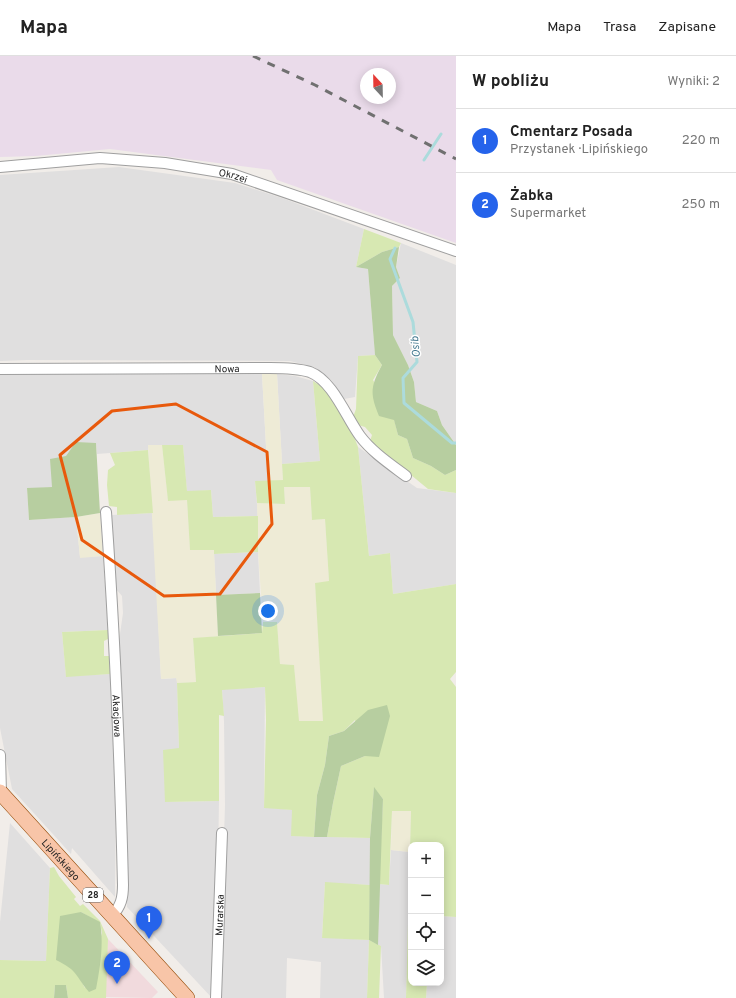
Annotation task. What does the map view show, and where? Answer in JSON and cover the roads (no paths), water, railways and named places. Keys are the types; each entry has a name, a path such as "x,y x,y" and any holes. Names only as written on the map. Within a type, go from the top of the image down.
{"main road":[{"name":"Lipińskiego","path":"0,793 187,998"}],"street":[{"name":"Okrzei","path":"0,167 100,158 165,163 232,174 456,251"},
{"name":"Nowa","path":"0,369 270,368 294,369 311,373 327,385 338,399 361,437 383,458 406,476"},
{"name":"Akacjowa","path":"106,512 114,622 121,784 123,878 123,897 120,908 112,916"},
{"path":"0,755 0,793"},
{"name":"Murarska","path":"216,998 222,833"}],"waterway":[{"name":"Osib","path":"424,160 441,134"},
{"name":"Osib","path":"395,248 390,259 413,322 417,362 403,378 404,403 452,443 456,443"}],"railway":[{"path":"253,56 315,85 456,159"}],"place":[{"name":"Cmentarz Posada","path":"149,939"},
{"name":"Żabka","path":"117,984"}]}
